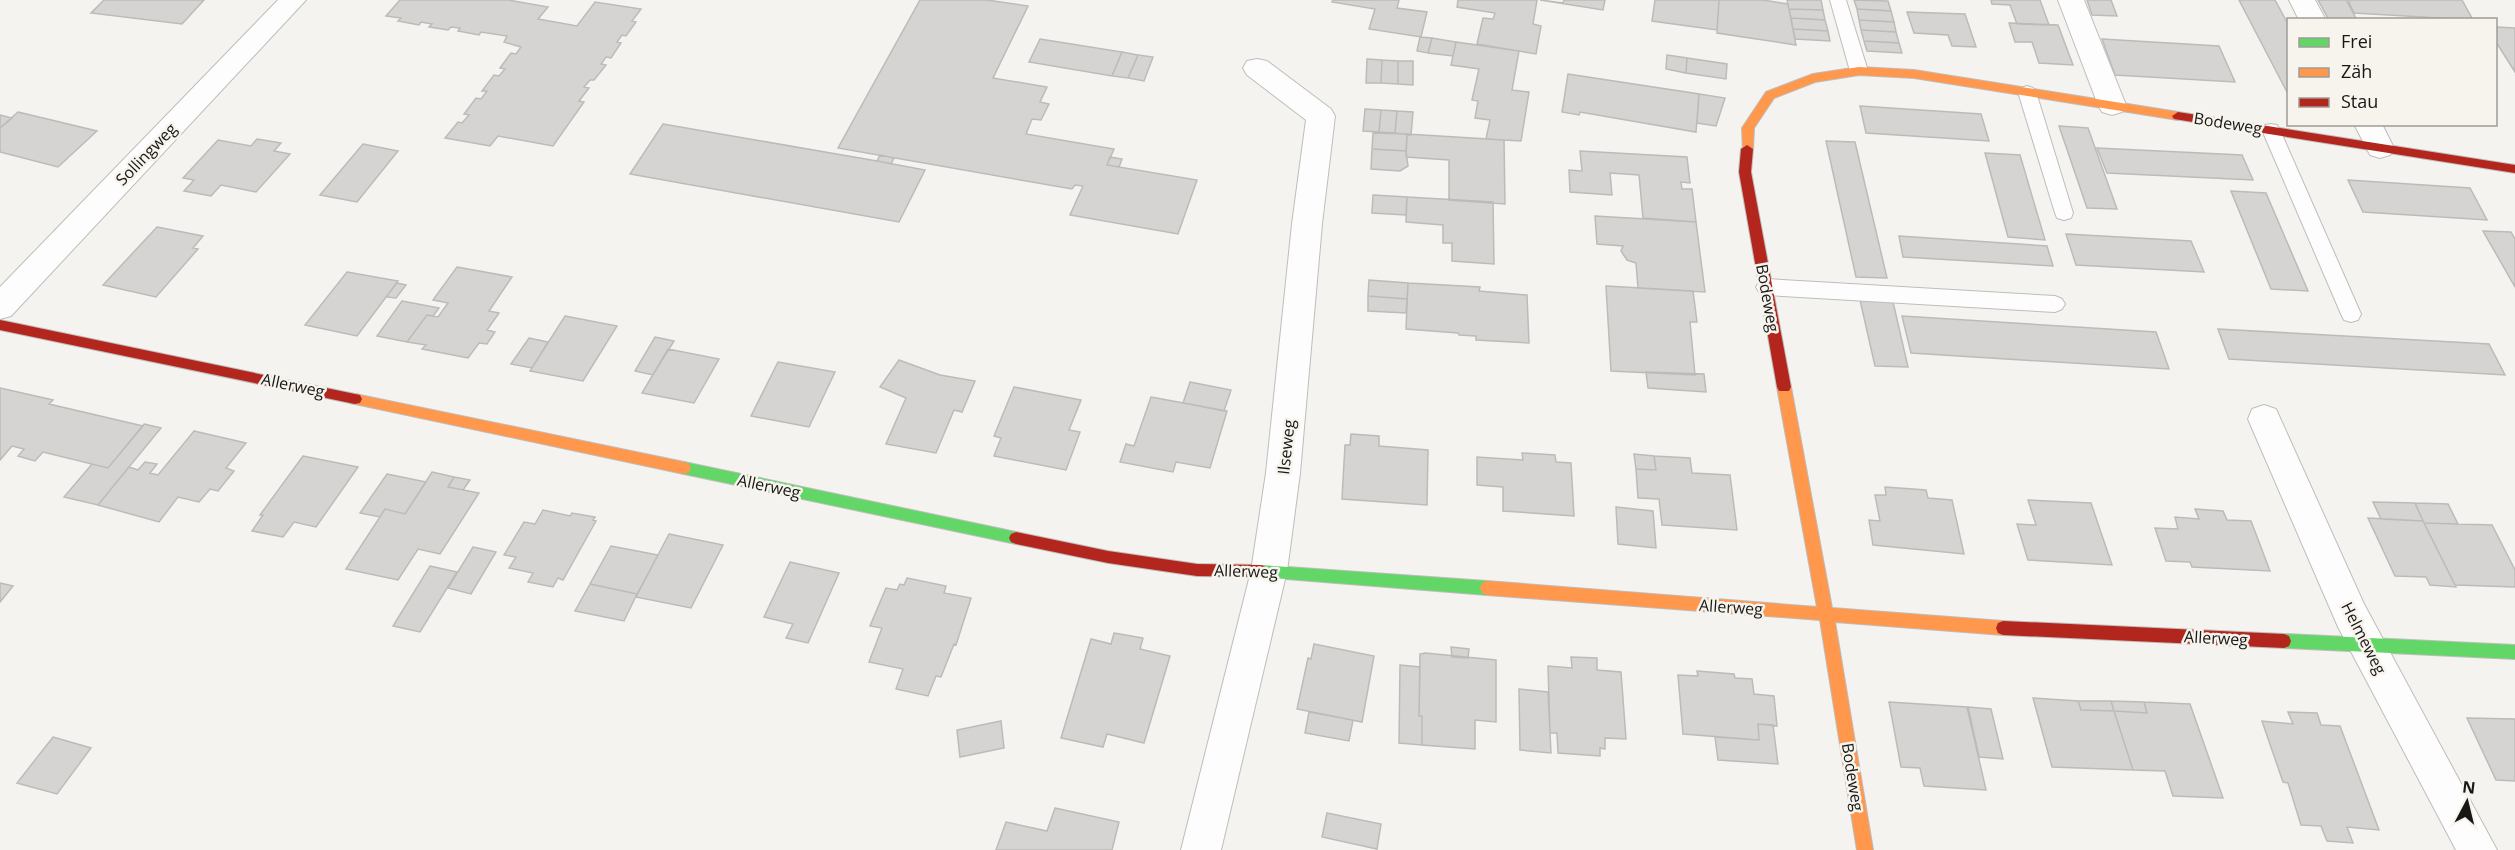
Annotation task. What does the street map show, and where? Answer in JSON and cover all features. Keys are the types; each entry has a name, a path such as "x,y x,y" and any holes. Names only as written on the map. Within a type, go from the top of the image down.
{"street":[{"name":"Sollingweg","path":"0,308 13,278 293,0"},
{"path":"2071,0 2112,105"},
{"path":"2302,0 2312,18"},
{"name":"Ilseweg","path":"1201,850 1269,571 1283,473 1307,224 1321,116 1257,69"},
{"name":"Bodeweg","path":"1865,850 1826,614 1745,172 1749,128 1770,95 1813,78 1858,71 1914,74 2271,130 2374,136 2515,169"},
{"name":"Allerweg","path":"0,325 1108,557 1197,570 1269,571 1999,628 2515,652"},
{"name":"Helmeweg","path":"2264,420 2351,615 2477,850"}],"lane":[{"path":"1838,0 1858,71"},
{"path":"2027,92 2064,213"},
{"path":"2271,130 2351,314"},
{"path":"1766,287 2055,304"}],"building":[{"path":"104,0 204,0 182,24 91,13"},
{"path":"400,0 508,0 548,7 538,19 577,26 595,2 641,9 632,21 636,22 626,36 622,35 617,42 621,43 611,58 606,57 601,64 606,65 594,80 590,80 584,87 589,88 579,101 584,102 553,146 498,136 490,146 445,138 458,122 462,123 469,115 464,114 476,98 481,99 487,91 482,91 494,75 499,76 505,69 500,68 511,53 516,54 521,47 504,42 507,36 481,32 479,35 458,31 460,28 451,27 448,30 429,27 432,24 421,22 419,25 398,21 401,18 386,16"},
{"path":"920,0 987,0 1028,6 993,78 1047,87 1040,102 1049,104 1041,120 1032,119 1026,134 1114,149 1107,165 1197,180 1178,234 1070,215 1083,186 1075,185 1072,189 838,148"},
{"path":"1333,0 1399,0 1397,8 1427,12 1421,37 1369,29 1375,9 1332,2"},
{"path":"1458,0 1537,0 1533,24 1541,26 1536,54 1477,44 1483,18 1493,19 1495,13 1457,7"},
{"path":"1540,0 1563,3 1564,0 1605,0 1603,10"},
{"path":"1655,0 1719,0 1717,30 1652,21"},
{"path":"1719,0 1763,0 1788,4 1796,45 1717,33"},
{"path":"1787,0 1821,0 1823,10 1789,9"},
{"path":"1854,0 1888,1 1891,11 1857,9"},
{"path":"1991,0 2040,0 2049,25 2017,24 2010,5 1992,4"},
{"path":"2087,0 2111,0 2117,16 2092,15"},
{"path":"2239,0 2275,0 2287,22 2287,92"},
{"path":"2318,0 2346,0 2356,18 2328,18"},
{"path":"2348,0 2462,0 2472,18 2439,18 2354,13"},
{"path":"1789,9 1823,10 1825,20 1791,18"},
{"path":"1857,9 1891,11 1894,22 1859,20"},
{"path":"1907,12 1965,14 1976,47 1952,46 1948,35 1914,33"},
{"path":"1791,18 1825,20 1828,31 1793,29"},
{"path":"1859,20 1894,22 1896,32 1861,30"},
{"path":"2009,23 2058,25 2073,65 2039,63 2032,42 2015,42"},
{"path":"2497,27 2515,28 2515,72 2497,44"},
{"path":"1793,29 1828,31 1830,41 1795,39"},
{"path":"1861,30 1896,32 1899,43 1864,41"},
{"path":"1420,37 1432,38 1428,53 1417,51"},
{"path":"1432,38 1456,42 1453,56 1428,53"},
{"path":"1040,39 1122,52 1112,76 1029,62"},
{"path":"2102,39 2219,46 2235,82 2115,75"},
{"path":"1864,41 1899,43 1902,53 1867,51"},
{"path":"1456,42 1519,51 1512,90 1529,92 1521,141 1486,139 1490,120 1475,118 1478,101 1472,100 1479,69 1451,65"},
{"path":"1122,52 1138,55 1128,78 1112,76"},
{"path":"1138,55 1153,57 1144,81 1128,78"},
{"path":"1667,55 1687,58 1686,73 1666,69"},
{"path":"1687,58 1727,64 1726,79 1686,73"},
{"path":"1367,59 1382,60 1381,83 1366,83"},
{"path":"1382,60 1398,61 1398,84 1381,83"},
{"path":"1398,61 1413,61 1413,85 1398,84"},
{"path":"1568,74 1699,94 1696,132 1580,112 1579,115 1562,112"},
{"path":"1699,94 1725,98 1716,126 1697,123"},
{"path":"1860,106 1981,114 1989,141 1866,133"},
{"path":"1365,109 1381,110 1379,132 1363,131"},
{"path":"1381,110 1397,111 1395,133 1379,132"},
{"path":"1397,111 1413,112 1411,135 1395,133"},
{"path":"18,112 97,131 58,167 0,152 0,128"},
{"path":"0,115 12,118 0,128"},
{"path":"663,124 925,170 899,222 630,174"},
{"path":"2059,126 2088,128 2117,209 2087,208"},
{"path":"1373,133 1407,134 1406,151 1372,149"},
{"path":"1407,134 1504,140 1505,204 1449,200 1449,160 1406,157"},
{"path":"257,139 281,143 274,151 290,154 256,192 221,185 211,196 184,191 194,180 183,178 218,140 251,146"},
{"path":"1826,141 1855,142 1887,278 1856,277"},
{"path":"363,144 398,151 357,202 320,195"},
{"path":"2097,148 2242,155 2253,180 2107,173"},
{"path":"1372,149 1406,151 1408,166 1400,171 1371,169"},
{"path":"1580,151 1687,157 1690,183 1681,182 1682,189 1692,189 1696,222 1643,218 1639,175 1610,173 1612,195 1570,192 1569,170 1582,171"},
{"path":"1985,153 2020,155 2045,240 2008,237"},
{"path":"880,155 894,158 891,164 877,161"},
{"path":"1110,157 1122,159 1119,167 1107,165"},
{"path":"2348,180 2470,188 2487,220 2363,212"},
{"path":"2231,191 2266,193 2308,291 2271,289"},
{"path":"1373,195 1407,197 1406,215 1372,213"},
{"path":"1407,197 1493,202 1494,264 1452,261 1452,243 1443,243 1443,225 1406,222"},
{"path":"1595,216 1696,222 1705,292 1638,288 1636,263 1627,260 1621,251 1623,246 1597,244"},
{"path":"157,227 203,236 193,248 198,249 156,297 103,285"},
{"path":"2483,231 2511,232 2515,239 2515,287"},
{"path":"2066,234 2191,241 2204,272 2076,265"},
{"path":"1899,236 2047,246 2053,266 1903,257"},
{"path":"457,267 512,277 489,311 499,313 487,330 495,332 487,344 479,343 468,358 422,349 426,345 407,342 427,315 438,317 448,303 433,300"},
{"path":"347,272 398,281 357,336 305,325"},
{"path":"1369,280 1408,283 1407,299 1368,296"},
{"path":"397,283 406,285 396,298 386,297"},
{"path":"1408,283 1480,287 1479,291 1527,295 1529,343 1476,340 1476,336 1459,335 1458,333 1406,329"},
{"path":"1606,286 1693,291 1697,322 1690,322 1695,375 1611,371"},
{"path":"1368,296 1407,299 1406,313 1368,311"},
{"path":"1860,300 1893,302 1908,367 1875,366"},
{"path":"402,301 439,308 433,316 427,315 407,342 377,336"},
{"path":"565,316 617,326 583,381 530,371"},
{"path":"1902,316 2156,332 2169,369 1911,353"},
{"path":"2218,329 2489,344 2505,375 2229,359"},
{"path":"655,337 674,341 653,375 635,371"},
{"path":"529,338 548,342 532,368 511,364"},
{"path":"668,349 719,359 694,403 642,393"},
{"path":"899,360 940,375 975,381 962,412 954,410 936,453 886,444 906,398 880,387"},
{"path":"778,362 835,372 809,427 751,416"},
{"path":"1646,372 1704,374 1706,392 1648,388"},
{"path":"1190,382 1231,390 1224,411 1183,403"},
{"path":"1014,387 1081,400 1069,430 1080,432 1066,470 994,456 1001,438 994,436"},
{"path":"0,388 53,400 49,404 143,426 108,468 43,452 35,461 18,456 24,449 12,446 0,460"},
{"path":"1151,397 1227,411 1210,468 1176,462 1173,472 1120,462 1126,444 1134,446"},
{"path":"144,424 161,428 98,505 64,497 92,464 108,468"},
{"path":"194,431 246,443 226,468 234,471 218,491 210,489 199,502 178,497 159,522 98,505 129,467 138,470 145,462 157,464 150,473 158,475"},
{"path":"1351,434 1379,436 1379,446 1428,450 1427,505 1342,499 1345,445 1350,445"},
{"path":"1522,453 1555,455 1556,462 1571,463 1574,516 1503,511 1503,487 1477,485 1477,457 1523,460"},
{"path":"1634,454 1654,456 1656,470 1636,469"},
{"path":"303,456 358,467 316,527 294,522 283,537 252,531 263,515 260,515"},
{"path":"1654,456 1690,458 1692,473 1730,475 1737,530 1662,525 1659,499 1638,498 1636,469 1656,470"},
{"path":"432,472 454,477 448,487 479,493 440,554 418,549 398,580 346,569 385,509 405,514"},
{"path":"387,474 426,482 405,514 385,509 380,517 360,513"},
{"path":"454,477 470,480 463,490 448,487"},
{"path":"1885,487 1926,490 1928,498 1952,500 1964,554 1873,545 1869,520 1880,521 1875,495 1886,495"},
{"path":"2028,500 2091,503 2112,565 2028,560 2017,524 2036,525"},
{"path":"2373,502 2415,503 2423,521 2381,519"},
{"path":"2415,503 2448,504 2458,524 2424,523"},
{"path":"1616,507 1653,511 1656,548 1618,544"},
{"path":"2195,509 2223,511 2227,520 2251,521 2270,571 2192,567 2190,562 2166,561 2155,528 2178,529 2175,517 2199,519"},
{"path":"543,510 570,516 572,513 595,517 593,520 596,521 563,580 558,578 553,587 528,582 533,573 509,568 516,557 504,555 524,522 535,524"},
{"path":"2368,518 2423,521 2456,587 2430,585 2426,577 2395,576"},
{"path":"2424,523 2492,525 2515,570 2515,587 2455,585"},
{"path":"669,534 723,545 691,608 636,597"},
{"path":"611,546 658,555 637,594 590,584"},
{"path":"473,547 496,552 471,594 448,588"},
{"path":"790,562 839,573 808,643 786,638 793,624 764,617"},
{"path":"430,566 457,572 420,632 393,626"},
{"path":"907,578 946,586 944,593 971,598 956,645 954,644 941,677 936,676 928,696 896,689 903,669 869,662 882,628 870,626 886,588 897,590 900,584 904,585"},
{"path":"0,583 13,586 0,602"},
{"path":"590,584 637,594 624,621 575,611"},
{"path":"1114,633 1143,638 1140,649 1170,656 1144,743 1107,734 1103,747 1061,738 1091,639 1111,644"},
{"path":"1314,644 1374,656 1362,722 1297,709 1308,658 1311,659"},
{"path":"1451,647 1469,649 1468,658 1452,657"},
{"path":"1420,654 1496,660 1496,722 1475,720 1475,749 1422,745 1422,716 1419,716"},
{"path":"1571,657 1597,658 1597,670 1621,672 1626,739 1605,738 1605,749 1600,748 1600,756 1558,753 1557,733 1550,733 1548,666 1572,668"},
{"path":"1400,665 1420,667 1419,716 1422,716 1422,745 1399,743"},
{"path":"1697,671 1734,674 1735,678 1752,679 1754,694 1774,696 1777,726 1758,724 1759,740 1683,734 1678,675 1698,676"},
{"path":"1519,689 1548,692 1551,753 1520,750"},
{"path":"2033,698 2078,701 2081,710 2114,711 2133,770 2052,767"},
{"path":"2078,701 2111,701 2114,711 2081,710"},
{"path":"2111,701 2144,702 2147,713 2114,711"},
{"path":"1889,702 1967,707 1986,790 1924,786 1920,768 1901,767"},
{"path":"2144,702 2190,704 2223,798 2173,796 2165,771 2133,770 2114,711 2147,713"},
{"path":"1968,707 1991,709 2003,759 1979,757"},
{"path":"1309,712 1353,720 1349,741 1305,733"},
{"path":"2288,712 2317,713 2321,725 2340,726 2379,830 2347,827 2353,843 2327,841 2321,826 2301,825 2288,783 2283,782 2262,721 2293,724"},
{"path":"2467,718 2515,719 2515,781 2496,780"},
{"path":"1001,721 1004,748 960,757 957,730"},
{"path":"1758,724 1773,725 1778,764 1718,760 1715,737 1759,740"},
{"path":"53,737 91,748 57,794 17,783"},
{"path":"1055,808 1119,822 1112,850 996,850 1006,822 1047,831"},
{"path":"1327,813 1381,824 1377,849 1322,837"}],"traffic: fast":[{"path":"684,468 1016,538"},
{"path":"1260,571 1487,588"},
{"path":"2284,641 2515,652"}],"traffic: slow":[{"path":"1747,149 1748,128 1770,95 1813,78 1859,71 1914,74 2178,116"},
{"path":"1784,387 1826,614 1865,850"},
{"path":"355,399 684,468"},
{"path":"1487,588 2003,628"}],"traffic: jam":[{"path":"2178,116 2515,169"},
{"path":"1747,149 1745,172 1784,387"},
{"path":"0,325 355,399"},
{"path":"1016,538 1108,557 1197,570 1260,571"},
{"path":"2003,628 2284,641"}]}
